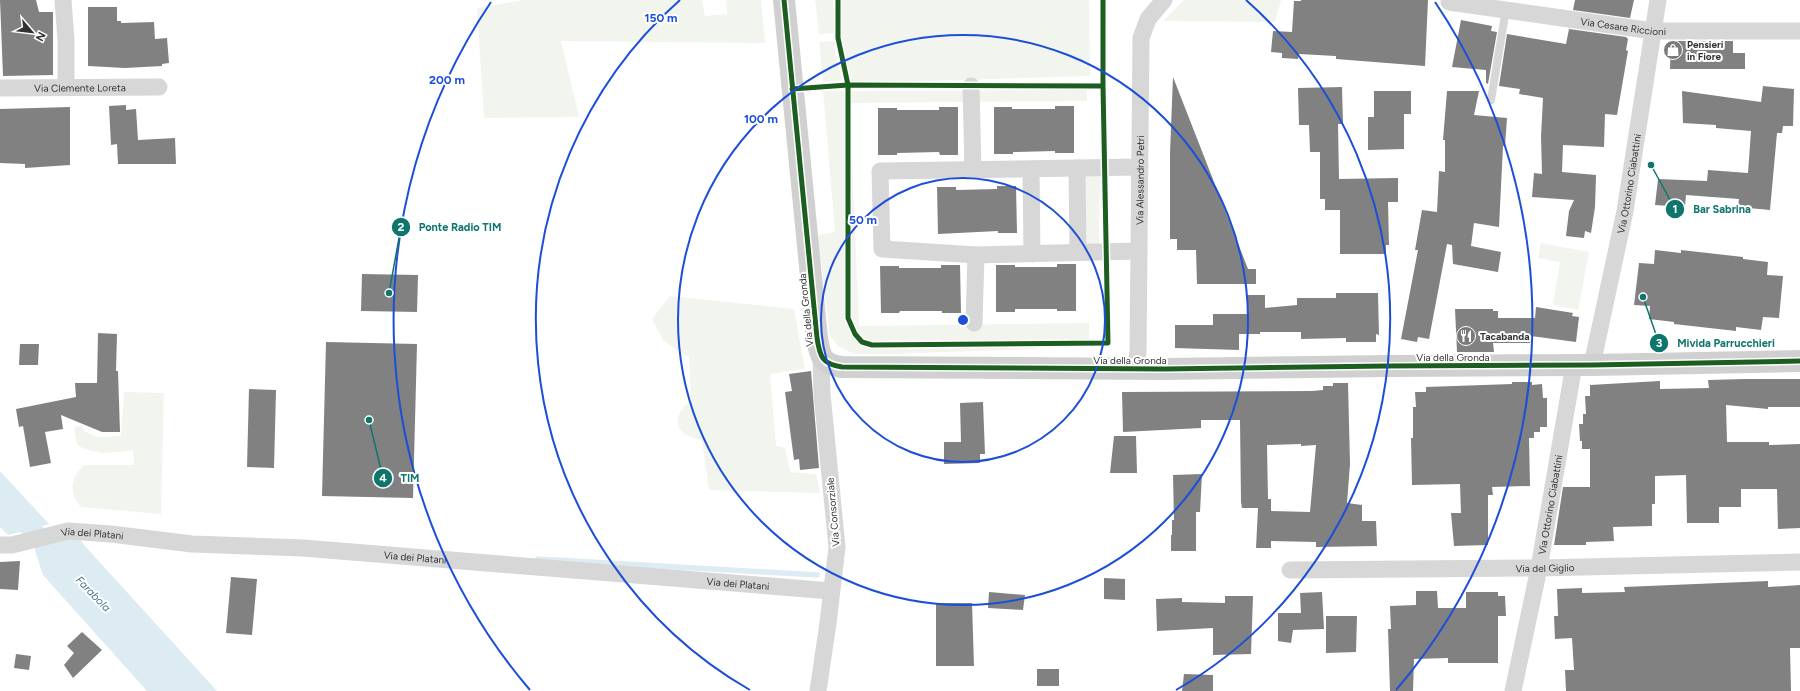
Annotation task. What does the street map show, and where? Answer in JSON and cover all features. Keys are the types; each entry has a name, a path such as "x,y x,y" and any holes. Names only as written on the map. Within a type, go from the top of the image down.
{"street":[{"path":"63,0 66,40 66,87"},
{"name":"Via della Gronda","path":"784,0 817,338 821,356 827,363 842,367 1136,369 1583,365 1800,361"},
{"name":"Via Alessandro Petri","path":"1136,369 1138,352 1141,38 1148,19 1164,0"},
{"name":"Via Ottorino Ciabattini","path":"1512,691 1583,365 1625,211 1658,0"},
{"name":"Via Cesare Riccioni","path":"1449,2 1653,31 1800,31"},
{"path":"971,86 973,170"},
{"name":"Via Clemente Loreta","path":"0,88 159,87"},
{"path":"1139,251 976,255 882,249 880,171 1140,167"},
{"path":"1077,168 1078,252"},
{"path":"1031,169 1032,254"},
{"path":"974,323 976,255"},
{"name":"Via Consorziale","path":"818,691 835,570 836,538 822,394 821,356"},
{"name":"Via dei Platani","path":"6,545 68,531 192,544 303,548 831,592"},
{"name":"Via del Giglio","path":"1290,570 1539,568 1800,562"}],"lane":[{"path":"1491,100 1506,9"}],"shaded area":[{"path":"524,0 702,0 705,16 727,14 726,0 761,0 765,43 561,41 579,117 484,118 477,8"},
{"path":"815,0 833,0 834,33 819,34"},
{"path":"841,0 1089,0 1090,76 857,83 851,81 842,41"},
{"path":"1184,0 1281,0 1275,22 1163,21"},
{"path":"835,41 835,54 842,79 838,81 823,82 819,42"},
{"path":"1087,90 1087,101 851,103 851,135 859,326 1089,323 1089,345 1031,349 890,354 854,354 838,346 830,336 818,235 835,232 823,91"},
{"path":"1082,173 1100,173 1099,246 1080,246"},
{"path":"1541,243 1589,252 1578,310 1553,305 1560,262 1538,258"},
{"path":"670,296 794,309 805,369 770,374 776,446 785,448 790,472 816,474 820,493 709,490 702,440 693,438 686,434 678,425 680,414 691,400 689,357 664,341 652,319"},
{"path":"124,392 164,393 161,514 81,507 74,496 74,480 76,474 84,465 134,465 133,450 105,453 92,451 77,445 74,428 82,425 84,431 98,437 121,436"}],"water":[{"path":"0,471 49,524 8,535 0,527"},
{"path":"78,536 84,545 217,691 147,691 43,575 35,547"}],"building":[{"path":"0,0 36,0 39,12 53,12 53,75 3,76"},
{"path":"1428,0 1425,66 1336,59 1336,56 1299,54 1298,59 1282,58 1282,53 1271,52 1273,31 1292,32 1294,1"},
{"path":"1575,0 1634,0 1630,18 1573,10"},
{"path":"88,7 117,7 117,21 121,21 121,23 154,22 155,39 167,38 169,63 162,64 162,66 125,68 88,66"},
{"path":"1461,20 1492,26 1491,31 1497,32 1488,84 1486,83 1486,70 1452,67"},
{"path":"1569,29 1626,37 1628,39 1626,50 1628,51 1617,115 1605,114 1604,147 1563,145 1562,172 1596,175 1595,207 1591,233 1585,231 1584,238 1566,236 1569,211 1574,200 1532,197 1534,173 1542,174 1541,137 1543,98 1519,94 1520,89 1499,86 1507,34 1566,44"},
{"path":"1671,41 1733,41 1733,53 1745,53 1745,69 1670,69"},
{"path":"1173,77 1248,269 1256,269 1256,284 1197,284 1196,250 1177,250 1177,239 1170,239 1170,153"},
{"path":"1763,86 1794,89 1793,126 1783,126 1782,133 1777,133 1770,210 1738,207 1739,199 1686,195 1685,207 1655,205 1658,179 1707,181 1708,170 1748,173 1751,131 1716,128 1716,125 1683,123 1682,91 1761,102"},
{"path":"1342,87 1343,124 1338,124 1339,179 1398,178 1398,202 1388,202 1389,245 1386,245 1386,254 1340,254 1340,210 1325,210 1325,199 1320,199 1320,152 1310,152 1309,125 1299,125 1298,88"},
{"path":"1374,91 1411,91 1411,114 1404,114 1404,149 1368,150 1368,117 1374,117"},
{"path":"1447,91 1479,91 1474,115 1507,118 1505,146 1503,146 1499,227 1474,223 1471,246 1501,252 1498,272 1453,264 1452,245 1447,244 1429,339 1418,337 1417,342 1401,339 1418,250 1415,250 1422,210 1437,212 1439,171 1445,172 1445,140 1443,140"},
{"path":"126,105 126,110 136,109 138,140 175,138 176,164 118,164 117,144 111,145 109,106"},
{"path":"1055,106 1074,106 1074,153 1055,153 1055,151 994,154 994,107 1012,107 1012,109 1055,109"},
{"path":"70,107 70,165 25,168 25,164 0,163 0,109"},
{"path":"939,107 958,107 958,155 940,155 939,152 878,155 878,108 897,108 897,110 939,110"},
{"path":"997,186 1016,186 1017,233 998,233 998,231 938,234 937,187 956,187 956,190 997,189"},
{"path":"1655,250 1681,253 1681,250 1743,257 1743,259 1768,262 1767,275 1783,276 1779,318 1763,317 1761,330 1736,327 1736,331 1674,324 1674,322 1649,319 1650,306 1634,305 1639,263 1654,264"},
{"path":"1057,264 1076,264 1076,311 1057,311 1057,309 1015,309 1015,312 996,312 996,265 1015,265 1015,267 1057,267"},
{"path":"941,265 960,265 961,313 942,313 942,311 900,311 899,313 881,313 880,266 899,266 899,268 941,268"},
{"path":"362,274 418,275 417,312 361,311"},
{"path":"1336,293 1378,293 1379,335 1376,334 1376,342 1346,342 1346,338 1301,339 1301,332 1260,332 1260,334 1239,334 1239,350 1175,348 1175,325 1213,325 1213,314 1247,314 1247,295 1265,295 1265,308 1297,305 1297,298 1336,298"},
{"path":"1536,307 1573,313 1572,316 1579,317 1576,342 1531,336 1530,343 1493,343 1494,352 1457,352 1455,309 1493,309 1493,311 1498,311 1498,318 1535,318"},
{"path":"98,333 117,334 116,371 118,371 120,432 102,432 61,415 63,429 45,432 51,463 30,467 23,426 19,427 16,409 76,397 75,383 97,383"},
{"path":"326,342 417,344 413,498 322,496"},
{"path":"20,344 39,344 38,365 19,365"},
{"path":"811,371 819,468 800,470 799,459 794,460 785,392 792,391 789,374"},
{"path":"1800,379 1800,407 1768,407 1768,409 1726,405 1727,442 1769,442 1769,445 1800,444 1800,528 1778,529 1777,489 1741,489 1741,507 1719,507 1719,523 1687,523 1686,475 1655,476 1655,504 1652,504 1652,526 1613,527 1614,541 1586,542 1586,545 1554,545 1563,487 1590,487 1590,449 1582,449 1579,424 1583,424 1583,414 1586,414 1585,396 1590,396 1590,385 1660,381 1660,389 1709,388 1708,380"},
{"path":"1512,382 1532,382 1532,385 1542,384 1543,398 1547,398 1547,427 1540,427 1540,432 1534,432 1534,438 1529,438 1530,486 1492,487 1493,495 1488,495 1488,545 1454,546 1451,513 1461,513 1460,484 1412,485 1411,438 1413,438 1413,407 1416,407 1415,392 1426,392 1426,387 1512,384"},
{"path":"1333,383 1348,383 1350,464 1347,503 1362,505 1362,521 1376,521 1377,546 1316,547 1316,542 1271,541 1271,548 1256,548 1258,508 1242,508 1241,502 1240,420 1201,420 1201,428 1123,432 1122,392 1312,391 1323,390 1323,386 1333,386","holes":["1301,444 1301,446 1316,445 1310,512 1271,511 1271,499 1268,499 1267,445"]},
{"path":"249,389 276,390 274,468 247,467"},
{"path":"983,402 985,454 980,454 980,463 944,464 944,442 961,442 960,403"},
{"path":"1114,436 1136,436 1137,473 1110,473"},
{"path":"1202,474 1200,512 1196,512 1196,551 1171,551 1172,520 1174,520 1173,475"},
{"path":"20,561 18,590 0,589 0,562"},
{"path":"231,577 257,579 252,635 226,633"},
{"path":"1104,578 1125,579 1125,600 1104,599"},
{"path":"1768,581 1768,587 1800,585 1800,648 1790,648 1791,691 1566,691 1565,670 1574,670 1572,638 1555,639 1554,616 1558,616 1557,589 1582,588 1582,593 1625,592 1624,587"},
{"path":"1416,591 1437,591 1438,608 1466,608 1466,592 1498,592 1498,596 1505,596 1506,616 1498,616 1498,663 1448,663 1448,658 1414,659 1413,691 1390,691 1388,629 1391,629 1390,606 1416,605"},
{"path":"989,592 1025,595 1023,610 988,608"},
{"path":"1322,592 1324,629 1293,630 1291,643 1278,641 1278,613 1301,613 1300,593"},
{"path":"1225,596 1253,596 1251,654 1213,655 1213,628 1157,631 1156,599 1182,598 1182,602 1225,603"},
{"path":"936,603 972,603 974,666 936,666"},
{"path":"1326,616 1357,616 1356,652 1326,653"},
{"path":"82,632 102,650 73,678 64,665 74,653 67,646"},
{"path":"16,654 31,656 29,670 14,668"},
{"path":"1037,669 1059,669 1059,686 1037,686"},
{"path":"1184,674 1213,675 1213,691 1182,691"}],"waterway":[{"name":"Farabola","path":"0,497 66,565"},
{"path":"538,559 817,575"}],"cycle path":[{"path":"784,0 817,338 821,355 826,362 835,366 1164,369 1592,365 1800,361"},
{"path":"792,89 848,85 838,38 838,0"},
{"path":"1103,0 1103,86 1108,343 872,345 862,342 855,334 848,318 848,85 1103,86"}],"place":[{"name":"Pensieri in Fiore","path":"1673,50"},
{"name":"Bar Sabrina","path":"1651,165"},
{"name":"Ponte Radio TIM","path":"389,293"},
{"name":"Mivida Parrucchieri","path":"1643,297"},
{"name":"Tacabanda","path":"1466,336"},
{"name":"TIM","path":"369,420"}]}
